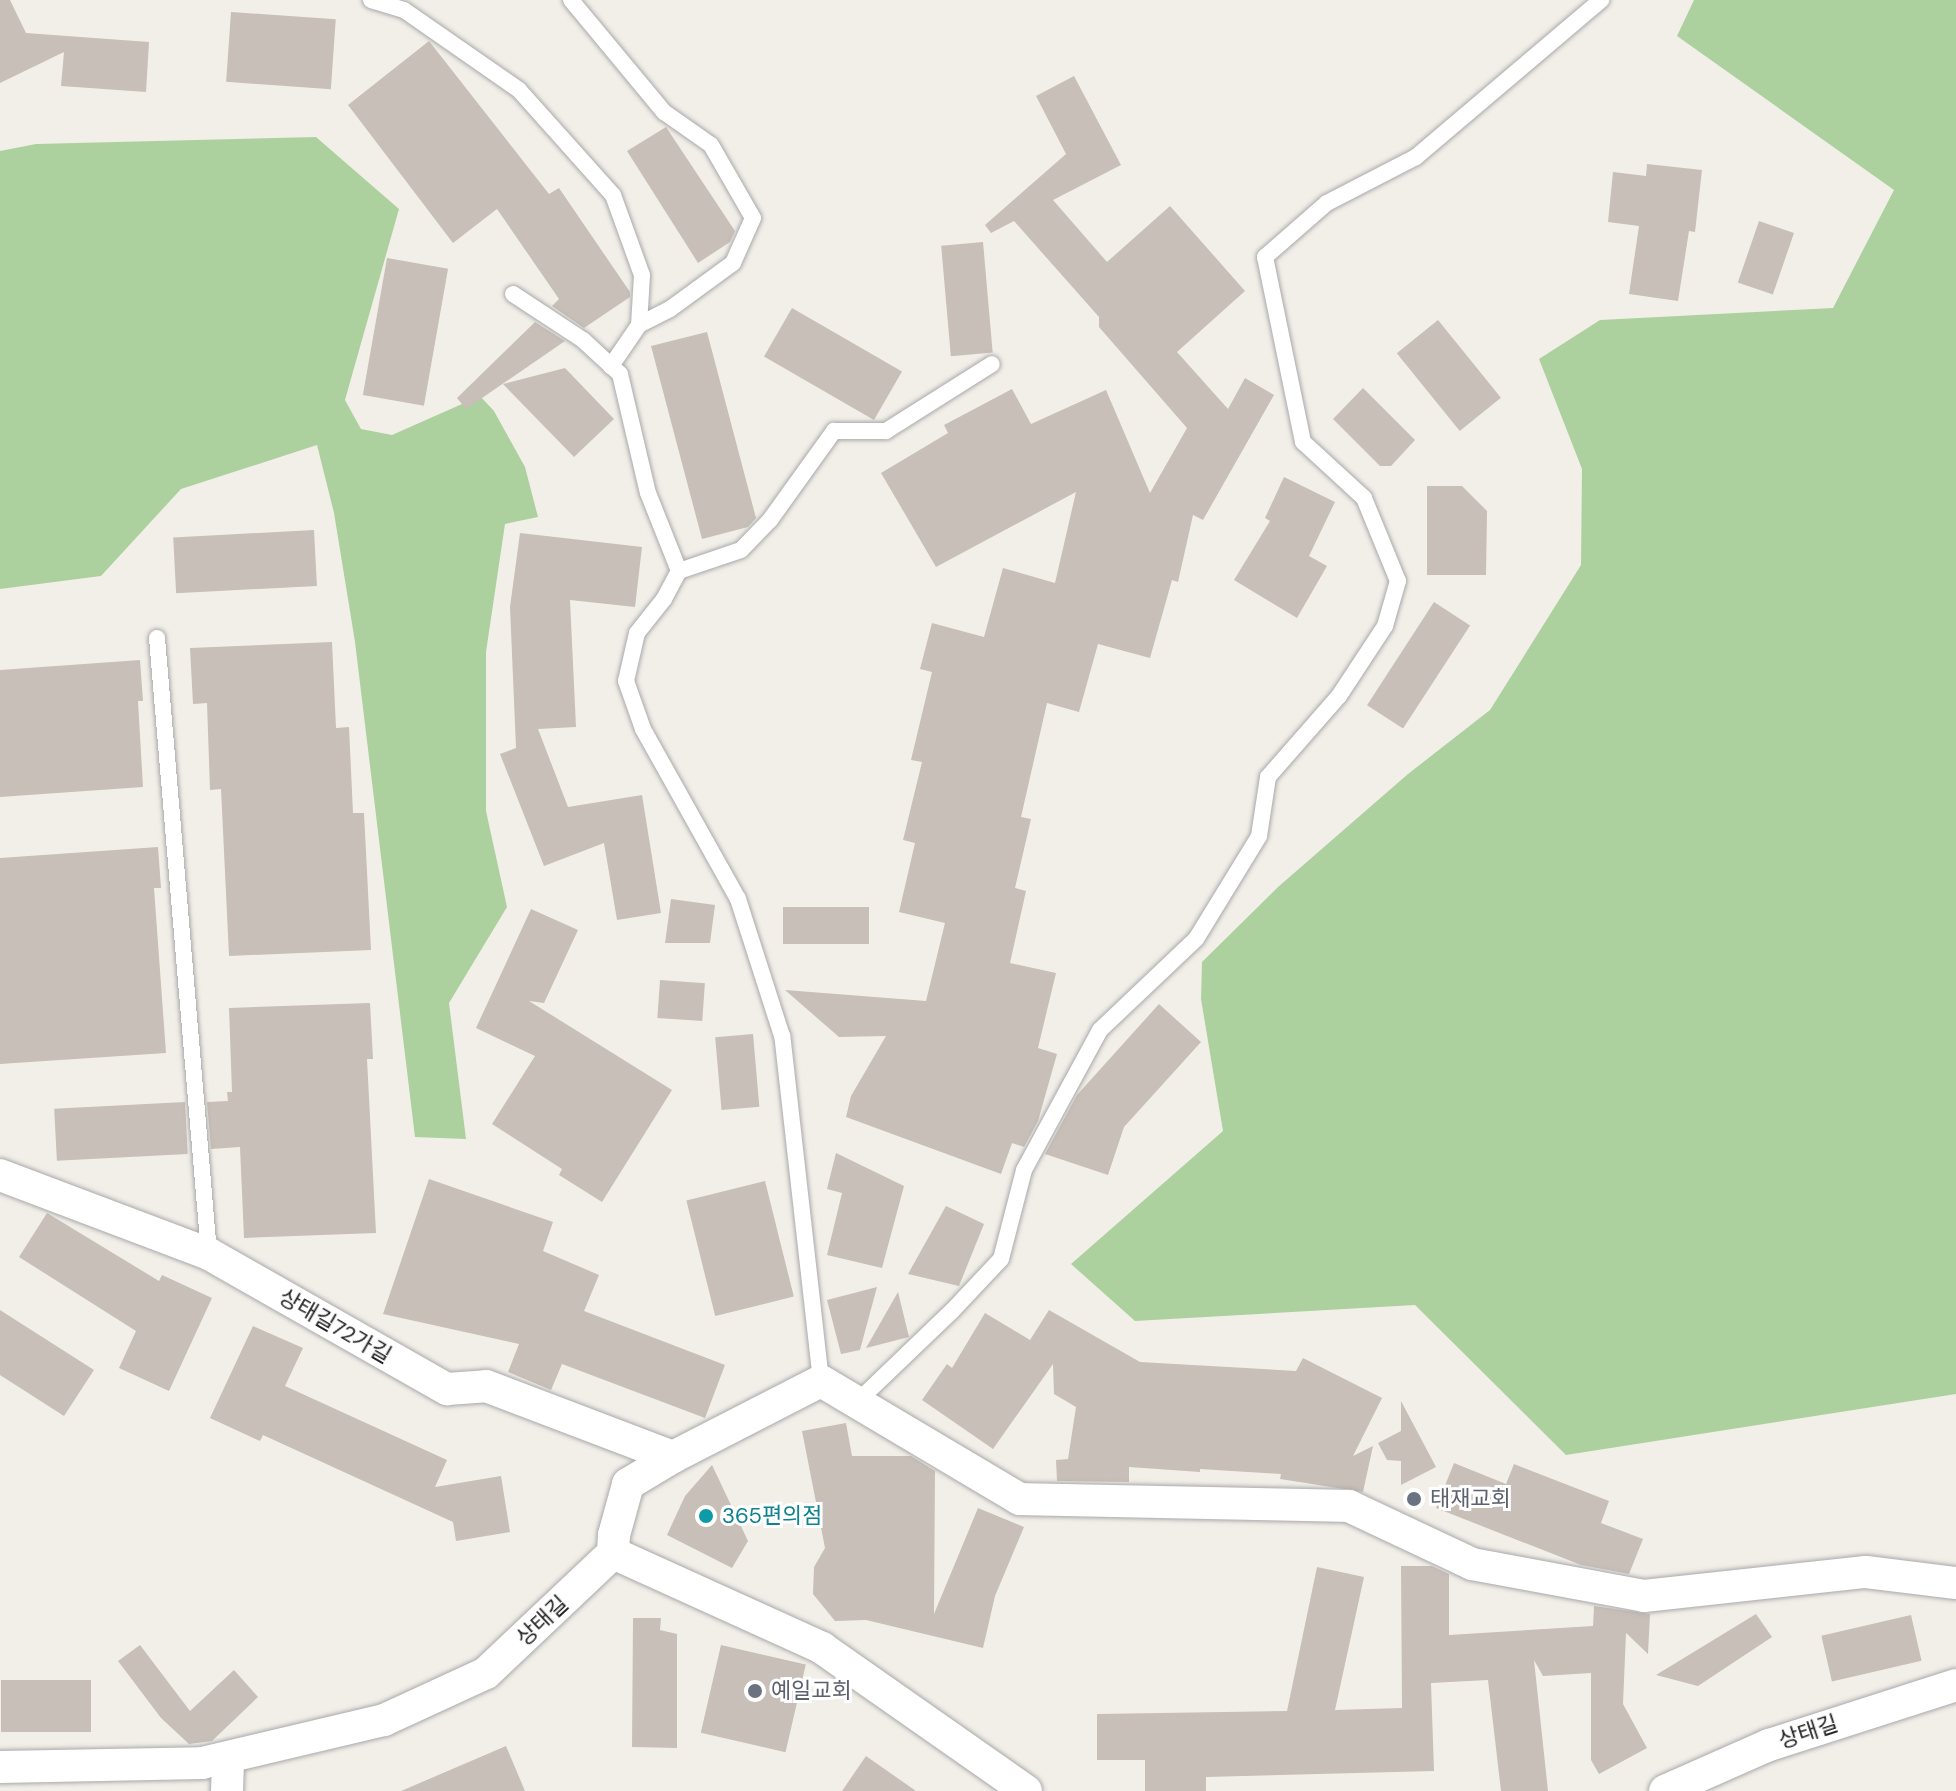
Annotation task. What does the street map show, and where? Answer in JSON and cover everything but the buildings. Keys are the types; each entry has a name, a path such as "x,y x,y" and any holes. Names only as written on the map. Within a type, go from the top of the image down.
{"street":[{"name":"상태길72가길","path":"0,1175 209,1254 447,1389 486,1386 673,1457"},
{"path":"1014,1788 822,1648 613,1553 614,1535 628,1484 673,1457 821,1381 1020,1499 1349,1506 1472,1564 1644,1596 1866,1572 1956,1583"},
{"name":"상태길","path":"0,1767 202,1763 384,1720 486,1673 613,1553"},
{"name":"상태길","path":"1665,1791 1728,1777 1769,1745 1956,1685"},
{"path":"227,1791 228,1759"}],"lane":[{"path":"371,0 404,10 519,90 613,195 642,275 639,325"},
{"path":"571,0 664,112 711,145 753,218 733,263 670,309 639,325 611,366"},
{"path":"857,1402 1001,1259 1024,1170 1100,1030 1196,939 1259,836 1268,777 1339,696 1385,626 1398,581 1364,498 1303,442 1265,257 1327,203 1416,157 1601,0"},
{"path":"513,294 583,340 620,374 648,493 679,571"},
{"path":"821,1381 782,1036 738,899 643,729 626,681 637,633 664,599 679,571 741,550 770,520 834,431 886,431 992,364"},
{"path":"157,638 209,1254"}],"green space":[{"path":"1694,0 1956,0 1956,1394 1566,1455 1415,1305 1135,1321 1071,1264 1223,1131 1201,999 1202,962 1278,887 1408,774 1490,710 1581,565 1582,469 1539,359 1600,320 1833,308 1894,190 1677,36"},
{"path":"316,137 399,209 345,400 361,429 392,435 480,396 494,411 525,467 538,517 505,524 486,652 486,811 507,907 449,1003 466,1139 415,1137 355,642 334,513 317,445 181,489 101,576 0,589 0,151 36,144"}],"place":[{"name":"태재교회","path":"1414,1499"},
{"name":"365편의점","path":"706,1516"},
{"name":"예일교회","path":"755,1691"}]}
